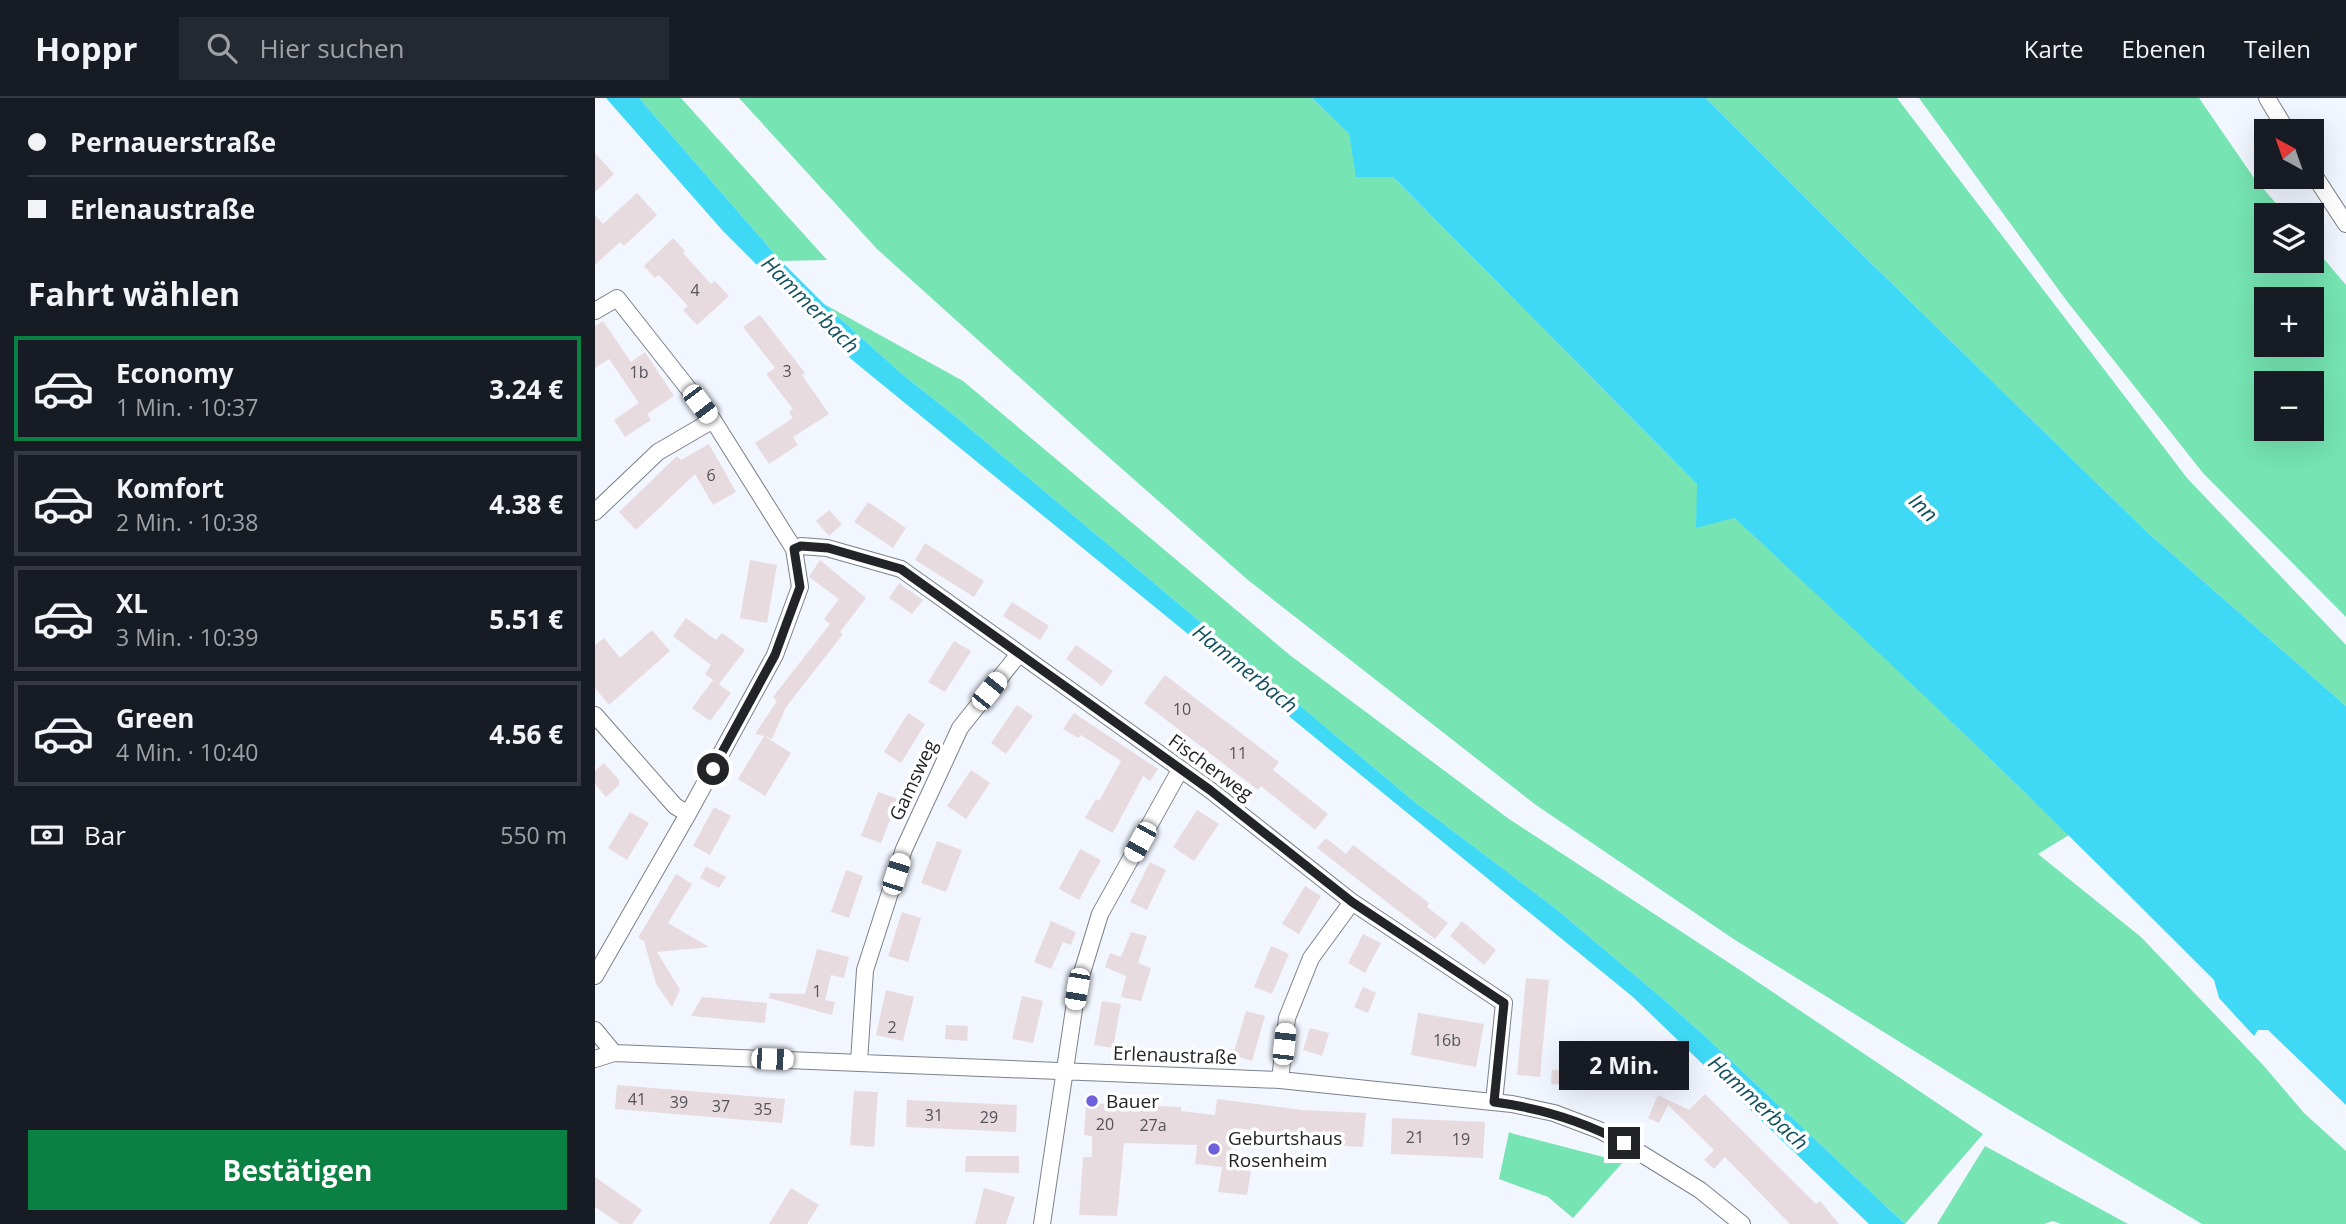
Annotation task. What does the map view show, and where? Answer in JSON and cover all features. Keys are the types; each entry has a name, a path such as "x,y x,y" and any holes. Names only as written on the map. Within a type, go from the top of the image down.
{"street":[{"path":"2267,98 2280,119"},
{"path":"2323,189 2346,223"},
{"path":"595,311 617,298 713,421 794,549 800,587 775,655 595,976"},
{"path":"595,512 658,452 713,421"},
{"name":"Fischerweg","path":"794,549 801,546 828,548 901,569 1210,790 1352,902 1504,1003 1494,1102"},
{"name":"Gamsweg","path":"859,1062 865,970 904,849 960,728 1018,655"},
{"path":"595,715 675,806 688,814"},
{"path":"1042,1224 1077,989 1100,914 1179,769"},
{"path":"1280,1080 1287,1018 1311,958 1352,902"},
{"path":"595,1030 614,1053"},
{"name":"Erlenaustraße","path":"595,1059 614,1053 1280,1080 1494,1102 1554,1113 1599,1130 1679,1175 1742,1224"}],"green space":[{"path":"639,98 681,98 827,260 781,261"},
{"path":"739,98 1312,98 1349,134 1357,177 1392,176 1697,484 1849,623 2069,835 2038,854 2141,937 2264,1066 2304,1113 2346,1151 2346,1224 2202,1224 2013,1112 1735,940 1536,805 1248,580 1087,438 877,249"},
{"path":"1706,98 1897,98 2187,478 2346,645 2346,706 2147,532"},
{"path":"1919,98 2199,98 2254,178 2254,189 2264,189 2276,203 2254,203 2254,273 2324,273 2324,259 2346,285 2346,617 2203,473 2066,300"},
{"path":"824,304 963,381 1291,656 1509,819 1983,1134 1905,1224 1662,998 1555,908 1416,803 902,374"},
{"path":"1509,1132 1623,1162 1573,1218 1548,1197 1499,1179"},
{"path":"1985,1146 2128,1224 2061,1224 2053,1221 2044,1224 1937,1224"}],"water":[{"name":"Hammerbach","path":"606,98 639,98 781,261 902,374 1416,803 1555,908 1662,998 1905,1224 1869,1224 1633,997 851,359 723,231"},
{"name":"Inn","path":"1312,98 1706,98 2147,532 2346,706 2346,1105 2268,1030 2258,1030 2254,1036 2219,998 2214,980 2155,921 1917,688 1734,518 1696,528 1697,484 1393,177 1356,177 1349,134"}],"building":[{"path":"595,153 614,174 595,192"},
{"path":"637,193 657,215 624,246 620,242 595,265 595,215 603,224"},
{"path":"673,238 711,284 715,281 729,296 697,325 683,310 688,306 659,275 655,278 644,266"},
{"path":"760,315 805,373 802,375 829,414 793,437 798,445 769,464 755,443 793,418 789,412 793,409 766,374 775,368 743,327"},
{"path":"603,321 631,362 645,352 674,396 647,414 651,420 625,437 614,420 639,403 609,359 595,368 595,326"},
{"path":"709,444 736,492 713,505 695,474 636,530 619,512 677,456 681,460"},
{"path":"868,502 906,528 893,548 854,522"},
{"path":"829,510 842,524 829,536 816,521"},
{"path":"925,543 984,581 974,597 915,560"},
{"path":"750,560 777,565 767,623 740,618"},
{"path":"820,560 866,598 840,632 843,634 786,707 772,739 755,734 777,701 773,697 830,624 824,619 839,599 809,577"},
{"path":"899,583 923,600 912,614 889,598"},
{"path":"1012,602 1049,626 1040,640 1003,616"},
{"path":"686,618 716,640 722,633 745,650 719,684 705,674 711,665 673,636"},
{"path":"652,630 670,651 609,705 595,688 595,645 604,638 620,658"},
{"path":"954,641 971,651 945,692 928,682"},
{"path":"1076,645 1113,671 1102,686 1066,659"},
{"path":"1165,675 1279,762 1273,770 1328,814 1315,830 1261,786 1258,790 1144,703"},
{"path":"713,680 731,693 710,721 692,708"},
{"path":"1017,705 1033,716 1006,754 991,743"},
{"path":"908,713 925,724 901,763 884,752"},
{"path":"1074,713 1158,769 1150,781 1143,776 1113,833 1085,818 1096,799 1099,801 1121,761 1081,735 1078,738 1063,729"},
{"path":"764,736 791,753 765,796 738,779"},
{"path":"604,763 619,780 619,785 606,797 595,784 595,771"},
{"path":"971,770 990,783 966,819 947,806"},
{"path":"878,792 898,799 881,843 861,836"},
{"path":"714,807 731,816 710,855 693,846"},
{"path":"1197,810 1219,824 1194,861 1173,847"},
{"path":"630,812 649,823 627,860 608,848"},
{"path":"1326,838 1346,854 1353,845 1429,903 1427,907 1448,923 1435,939 1317,848"},
{"path":"937,841 962,850 946,892 921,883"},
{"path":"1080,849 1101,860 1079,900 1059,889"},
{"path":"1150,862 1166,870 1147,910 1130,902"},
{"path":"706,866 726,877 719,888 700,878"},
{"path":"846,870 863,876 849,918 831,912"},
{"path":"676,874 692,884 668,923 709,947 657,952 680,990 672,1007 656,984 644,941 638,938"},
{"path":"1305,886 1321,896 1299,934 1282,924"},
{"path":"902,912 921,918 908,962 888,956"},
{"path":"1051,921 1076,932 1071,945 1063,942 1051,969 1034,962"},
{"path":"1462,921 1496,950 1484,965 1450,936"},
{"path":"1131,932 1147,936 1138,963 1151,968 1141,1001 1121,997 1126,976 1105,967 1110,953 1121,957"},
{"path":"1363,934 1381,943 1365,973 1348,963"},
{"path":"1271,946 1289,954 1272,994 1254,987"},
{"path":"817,949 849,957 844,978 831,975 825,1000 835,1002 832,1015 769,998 770,993 805,994"},
{"path":"1526,978 1549,980 1540,1077 1517,1075"},
{"path":"1363,987 1376,993 1368,1013 1354,1007"},
{"path":"886,990 914,997 903,1041 876,1035"},
{"path":"1022,996 1043,1001 1033,1043 1012,1039"},
{"path":"702,997 767,1003 765,1023 691,1016"},
{"path":"1102,1001 1121,1004 1113,1048 1094,1045"},
{"path":"1246,1011 1265,1016 1252,1061 1233,1055"},
{"path":"1418,1013 1484,1024 1476,1067 1411,1055"},
{"path":"946,1025 968,1026 967,1041 945,1039"},
{"path":"1310,1028 1329,1033 1322,1056 1303,1050"},
{"path":"1602,1047 1646,1053 1643,1074 1599,1068"},
{"path":"1552,1070 1577,1071 1577,1086 1551,1084"},
{"path":"617,1085 785,1099 782,1123 615,1109"},
{"path":"854,1091 878,1092 874,1147 850,1145"},
{"path":"1705,1094 1816,1204 1820,1201 1839,1224 1790,1224 1725,1157 1714,1169 1704,1160 1714,1150 1668,1105 1659,1123 1648,1118 1658,1095 1689,1110"},
{"path":"1217,1099 1302,1110 1366,1113 1363,1147 1299,1143 1300,1136 1234,1128 1229,1168 1251,1171 1247,1195 1218,1192 1222,1167 1195,1164 1197,1145 1124,1143 1117,1216 1079,1215 1083,1157 1092,1157 1092,1136 1084,1135 1086,1103 1181,1107 1181,1111 1215,1115"},
{"path":"907,1100 1017,1105 1016,1132 906,1127"},
{"path":"1392,1118 1485,1122 1483,1158 1391,1154"},
{"path":"966,1156 1019,1156 1019,1173 965,1172"},
{"path":"595,1177 642,1210 632,1224 620,1224 595,1207"},
{"path":"791,1188 819,1205 807,1224 769,1224"},
{"path":"984,1188 1015,1197 1006,1224 975,1224"}],"place":[{"name":"Bauer","path":"1092,1101"},
{"name":"Geburtshaus Rosenheim","path":"1214,1149"}],"route":[{"path":"713,769 775,655 800,587 794,549 801,546 828,548 901,569 1210,790 1352,902 1504,1003 1494,1102 1554,1113 1599,1130 1624,1143"}]}
